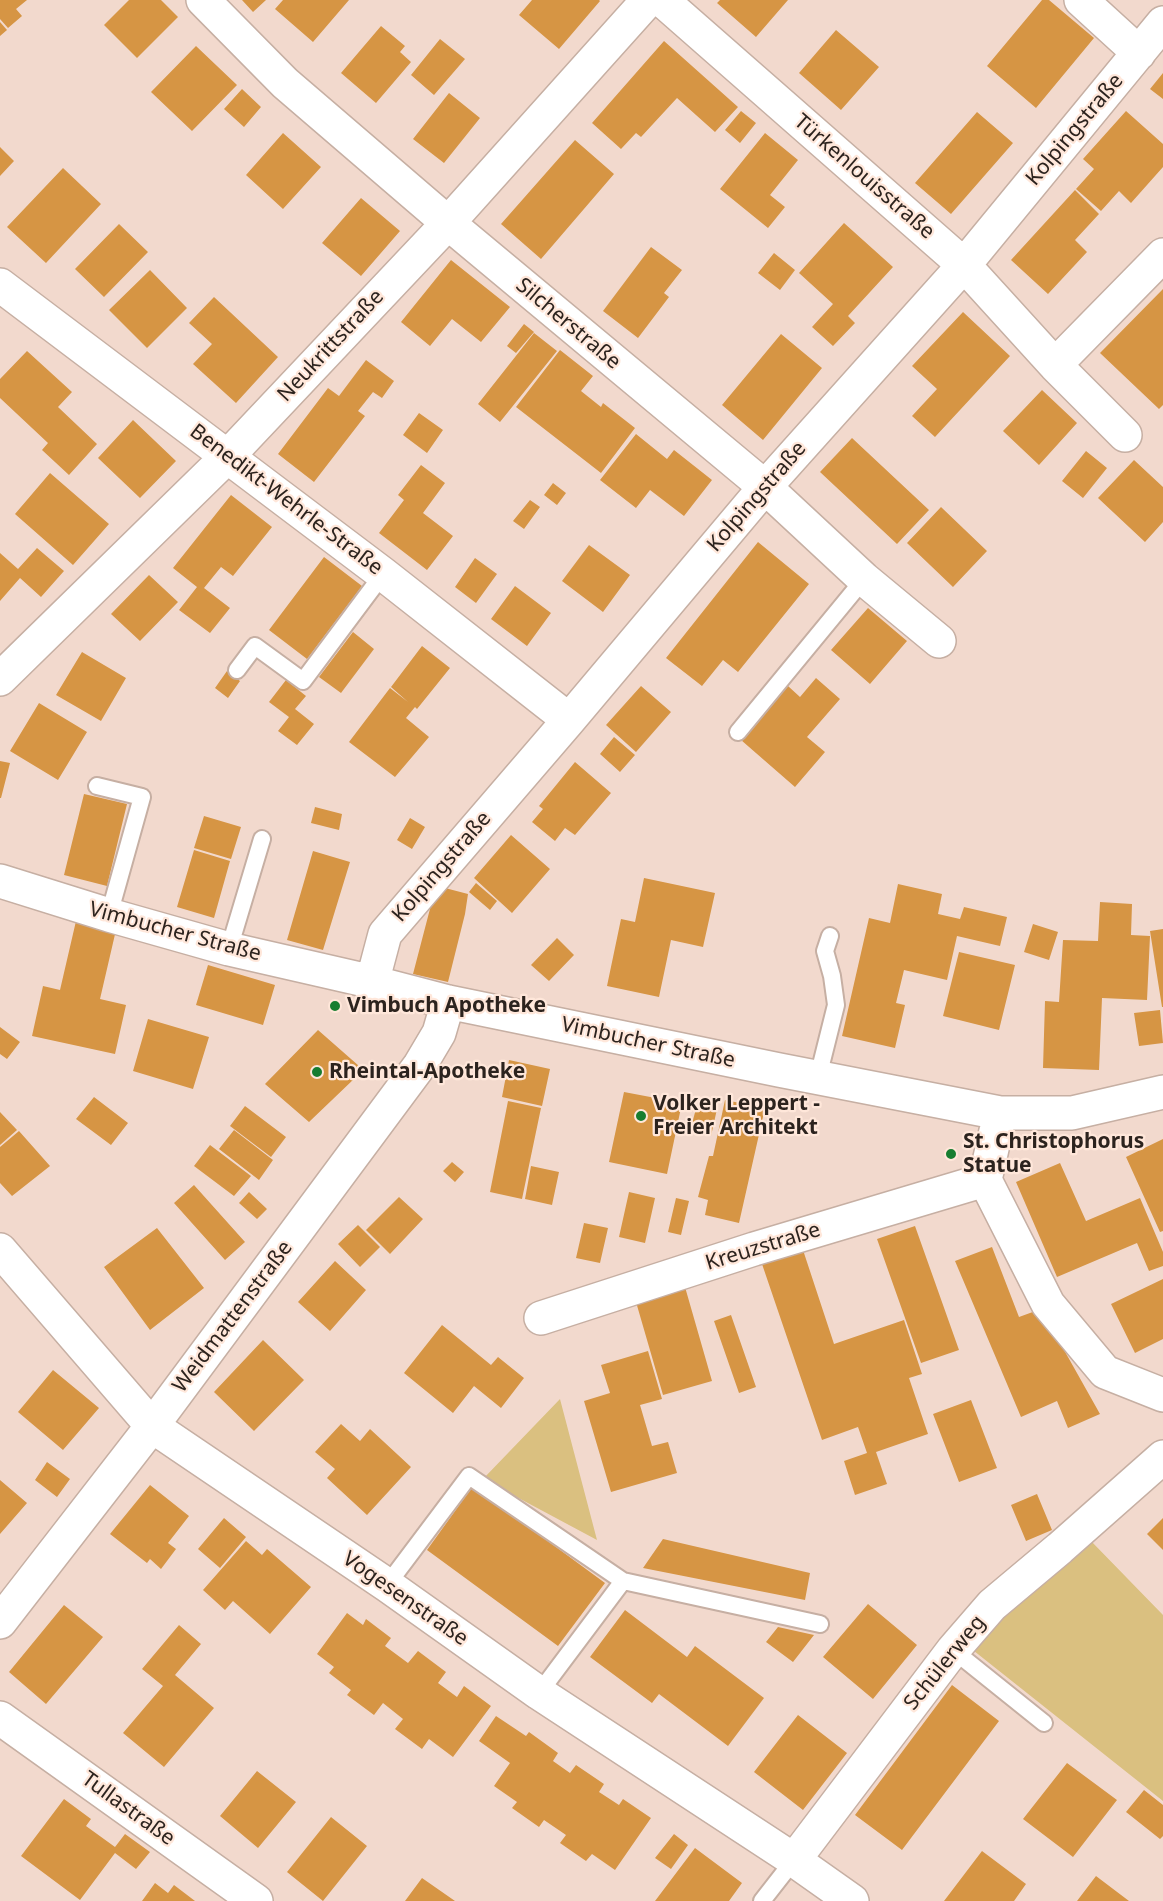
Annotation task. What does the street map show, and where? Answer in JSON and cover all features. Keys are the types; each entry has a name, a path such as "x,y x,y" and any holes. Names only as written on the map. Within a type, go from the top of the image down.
{"street":[{"name":"Silcherstraße","path":"203,0 285,83 448,223 765,487 864,579 939,641"},
{"name":"Neukrittstraße","path":"0,679 228,456 448,223 648,0"},
{"name":"Türkenlouisstraße","path":"662,0 964,265 1055,365 1125,435"},
{"path":"1081,0 1139,53"},
{"name":"Kolpingstraße","path":"372,982 385,934 765,487 964,265 1163,24"},
{"path":"1055,365 1163,255"},
{"name":"Benedikt-Wehrle-Straße","path":"0,285 383,574 569,720"},
{"name":"Vimbucher Straße","path":"0,881 229,949 448,1002 1000,1113 1072,1113 1163,1092"},
{"name":"Weidmattenstraße","path":"0,1622 152,1426 420,1065 439,1033 448,1002"},
{"path":"1000,1113 985,1180 1048,1304 1105,1372 1163,1395"},
{"name":"Kreuzstraße","path":"541,1318 754,1249 985,1180"},
{"name":"Vogesenstraße","path":"0,1250 152,1426 539,1693 794,1860 852,1901"},
{"name":"Schülerweg","path":"794,1860 953,1650 992,1605 1163,1456"},
{"name":"Tullastraße","path":"0,1718 256,1901"}],"lane":[{"path":"237,670 255,646 303,681 383,574"},
{"path":"738,732 864,579"},
{"path":"97,786 142,797 109,915"},
{"path":"229,949 262,839"},
{"path":"818,1077 836,1005 832,976 825,951 830,936"},
{"path":"387,1586 468,1476 623,1581 820,1624"},
{"path":"539,1693 623,1581"},
{"path":"953,1650 1044,1723"},
{"name":"Schülerweg","path":"762,1901 794,1860"}],"shaded area":[{"path":"560,1399 597,1540 483,1479"},
{"path":"1091,1541 1163,1615 1163,1801 969,1647"}],"building":[{"path":"0,0 27,0 16,9 22,16 8,28 0,19"},
{"path":"129,0 161,0 178,17 137,58 104,25"},
{"path":"242,0 266,0 253,12"},
{"path":"283,0 349,0 313,42 275,9"},
{"path":"532,0 600,1 559,49 519,15"},
{"path":"720,0 788,0 756,37 717,3"},
{"path":"1042,0 1049,0 1094,38 1036,108 987,66"},
{"path":"0,22 7,30 0,36"},
{"path":"381,26 405,46 400,52 411,62 376,103 341,73"},
{"path":"836,30 879,67 841,110 799,73"},
{"path":"440,39 465,59 434,95 411,75"},
{"path":"664,41 738,107 715,132 677,98 641,137 636,133 621,149 592,123"},
{"path":"196,46 237,85 192,131 151,92"},
{"path":"1163,73 1163,99 1150,89"},
{"path":"242,89 261,107 244,127 224,109"},
{"path":"449,93 480,118 444,163 413,139"},
{"path":"741,111 756,123 740,143 725,130"},
{"path":"1126,111 1163,144 1163,167 1131,203 1119,191 1101,211 1076,189 1094,169 1083,159"},
{"path":"977,112 1013,143 951,214 915,183"},
{"path":"283,133 321,167 283,209 246,175"},
{"path":"765,133 798,160 770,195 785,207 768,228 720,189"},
{"path":"575,140 614,174 541,259 501,224"},
{"path":"0,147 14,161 0,176"},
{"path":"63,168 101,204 46,263 7,227"},
{"path":"1075,190 1099,214 1075,240 1087,252 1048,294 1011,260"},
{"path":"361,198 400,231 361,276 322,243"},
{"path":"844,223 893,267 848,316 855,323 833,346 812,327 833,304 799,273"},
{"path":"119,224 148,252 104,297 75,269"},
{"path":"651,247 682,270 664,293 669,297 638,338 603,311"},
{"path":"774,253 795,270 780,290 758,273"},
{"path":"451,260 510,307 481,342 452,319 430,346 401,322"},
{"path":"150,270 187,308 147,348 109,310"},
{"path":"1163,289 1163,405 1159,409 1100,353"},
{"path":"214,297 278,357 236,403 193,364 212,344 189,323"},
{"path":"963,312 1010,356 935,437 912,416 937,389 912,366"},
{"path":"524,324 534,332 516,353 507,346"},
{"path":"534,333 557,351 500,422 478,404"},
{"path":"781,334 822,368 763,440 722,405"},
{"path":"560,350 593,376 581,391 601,407 603,403 635,428 601,473 516,407"},
{"path":"27,351 72,392 58,407 97,444 69,475 42,450 48,443 0,398 0,379"},
{"path":"366,360 394,381 382,398 373,392 358,411 365,416 314,482 278,454 328,388 339,396"},
{"path":"1042,390 1077,423 1039,465 1003,431"},
{"path":"419,413 443,430 427,453 403,435"},
{"path":"133,420 176,461 140,498 98,458"},
{"path":"636,434 667,459 674,450 712,480 684,516 650,490 636,508 600,480"},
{"path":"852,438 929,510 897,544 820,472"},
{"path":"1086,451 1107,468 1083,498 1062,481"},
{"path":"1134,460 1163,487 1163,522 1145,542 1098,498"},
{"path":"421,465 445,483 423,513 453,536 427,570 379,533 404,500 398,495"},
{"path":"50,473 109,524 73,565 15,514"},
{"path":"553,483 566,493 557,505 544,495"},
{"path":"231,495 272,527 233,576 221,567 204,588 230,608 210,633 179,610 197,587 173,568"},
{"path":"530,500 540,507 524,529 513,521"},
{"path":"941,507 987,551 953,587 907,543"},
{"path":"758,542 809,584 738,672 723,660 702,686 666,658"},
{"path":"589,545 630,575 603,612 562,581"},
{"path":"37,548 64,571 41,597 20,578 0,601 0,553 18,569"},
{"path":"324,557 362,586 307,659 269,630"},
{"path":"475,558 497,574 476,603 455,587"},
{"path":"149,575 178,602 140,641 111,614"},
{"path":"515,586 551,613 527,646 491,619"},
{"path":"868,608 907,641 870,684 831,650"},
{"path":"353,632 374,649 341,693 319,677"},
{"path":"422,646 450,668 417,709 415,707 406,718 429,737 395,777 349,742 390,688 408,702 391,687"},
{"path":"82,652 126,678 101,721 56,695"},
{"path":"227,671 240,681 228,698 215,688"},
{"path":"816,678 840,699 807,737 825,752 795,787 741,740 788,686 800,697"},
{"path":"286,680 306,696 295,709 314,724 297,745 278,731 289,717 269,702"},
{"path":"641,686 671,712 636,752 606,725"},
{"path":"39,703 87,732 58,780 10,751"},
{"path":"614,737 635,755 620,772 600,754"},
{"path":"0,761 10,763 1,798 0,798"},
{"path":"575,762 611,793 575,835 565,828 555,841 532,822 543,809 539,806"},
{"path":"84,794 127,804 107,886 64,875"},
{"path":"315,807 342,814 339,830 311,823"},
{"path":"204,816 241,827 231,859 194,848"},
{"path":"410,818 425,827 412,849 397,840"},
{"path":"511,835 550,869 512,913 474,878"},
{"path":"194,850 230,861 214,918 177,907"},
{"path":"313,851 350,862 323,950 287,940"},
{"path":"644,878 715,893 703,947 671,940 659,997 607,986 621,919 635,922"},
{"path":"476,883 497,901 490,910 469,892"},
{"path":"898,884 942,894 938,914 960,919 964,907 1007,917 1000,946 957,936 947,980 904,970 896,1003 905,1005 895,1048 842,1036 869,918 890,923"},
{"path":"445,888 468,894 448,982 413,974 431,905"},
{"path":"1100,902 1132,904 1131,935 1150,936 1147,1000 1102,998 1099,1070 1043,1068 1045,1001 1059,1002 1063,940 1098,941"},
{"path":"76,921 116,930 100,999 126,1005 115,1054 32,1036 43,986 60,990"},
{"path":"1033,924 1058,932 1049,960 1024,952"},
{"path":"1163,929 1163,1007 1162,1007 1150,931"},
{"path":"557,938 574,955 549,981 531,965"},
{"path":"959,952 1015,965 999,1030 943,1016"},
{"path":"208,965 275,985 263,1025 196,1005"},
{"path":"1160,1010 1163,1043 1139,1046 1134,1013"},
{"path":"148,1019 209,1037 193,1089 133,1071"},
{"path":"0,1027 20,1042 7,1059 0,1054"},
{"name":"Rheintal-Apotheke","path":"318,1030 359,1066 355,1078 309,1122 265,1084"},
{"path":"509,1060 550,1069 542,1106 502,1097"},
{"path":"624,1092 682,1103 667,1174 609,1162"},
{"path":"94,1097 128,1123 111,1145 76,1119"},
{"path":"725,1100 765,1108 739,1223 705,1215 708,1200 698,1197 709,1156 713,1156"},
{"path":"508,1101 541,1108 522,1199 490,1192"},
{"path":"697,1105 717,1109 711,1136 690,1131"},
{"path":"245,1106 286,1137 271,1157 230,1126"},
{"path":"0,1112 17,1130 0,1145"},
{"path":"234,1130 273,1160 259,1180 219,1149"},
{"path":"19,1131 50,1166 12,1196 0,1183 0,1147"},
{"path":"1163,1139 1163,1231 1160,1232 1126,1157"},
{"path":"210,1145 251,1176 234,1196 194,1166"},
{"path":"452,1162 464,1172 455,1182 443,1171"},
{"path":"1060,1163 1086,1221 1140,1198 1163,1252 1163,1266 1149,1271 1137,1243 1057,1277 1016,1182"},
{"path":"531,1166 559,1172 552,1205 525,1199"},
{"path":"194,1185 245,1242 225,1260 174,1203"},
{"path":"249,1192 267,1209 257,1219 239,1203"},
{"path":"629,1192 655,1198 645,1243 619,1237"},
{"path":"399,1197 423,1219 390,1254 366,1230"},
{"path":"676,1198 689,1201 681,1235 668,1232"},
{"path":"584,1223 608,1228 600,1263 576,1258"},
{"path":"358,1225 380,1247 360,1267 338,1244"},
{"path":"915,1226 959,1350 921,1363 877,1239"},
{"path":"157,1228 204,1288 150,1330 104,1267"},
{"path":"992,1247 1019,1317 1041,1309 1100,1414 1068,1428 1057,1401 1021,1417 955,1261"},
{"path":"803,1250 834,1344 904,1320 922,1374 909,1378 928,1434 876,1452 887,1484 855,1495 844,1461 867,1453 858,1427 822,1440 762,1264"},
{"path":"335,1261 366,1290 330,1331 298,1302"},
{"path":"1163,1279 1163,1339 1135,1353 1111,1304"},
{"path":"685,1287 712,1381 663,1395 636,1302"},
{"path":"731,1315 756,1387 739,1393 714,1321"},
{"path":"442,1325 491,1365 498,1357 524,1378 501,1408 474,1386 453,1413 404,1373"},
{"path":"263,1340 304,1380 254,1431 214,1392"},
{"path":"648,1351 662,1399 640,1405 652,1446 668,1442 677,1473 611,1492 584,1401 610,1393 601,1365"},
{"path":"53,1370 99,1408 63,1450 18,1412"},
{"path":"971,1400 997,1468 959,1482 933,1414"},
{"path":"341,1424 360,1441 370,1429 411,1467 367,1515 327,1478 335,1469 315,1452"},
{"path":"47,1462 70,1479 57,1497 35,1480"},
{"path":"0,1480 27,1503 0,1534"},
{"path":"150,1485 189,1516 168,1543 176,1549 161,1569 150,1559 147,1563 110,1534"},
{"path":"473,1486 605,1583 558,1646 427,1550"},
{"path":"1037,1494 1052,1530 1026,1541 1011,1505"},
{"path":"224,1518 246,1537 220,1568 198,1549"},
{"path":"1163,1518 1163,1550 1147,1534"},
{"path":"663,1539 810,1573 805,1600 643,1568"},
{"path":"246,1541 262,1555 267,1549 311,1587 270,1634 233,1601 225,1610 203,1590"},
{"path":"868,1604 917,1645 873,1699 823,1657"},
{"path":"64,1605 103,1637 46,1704 9,1672"},
{"path":"625,1610 687,1657 695,1646 764,1698 728,1746 659,1694 652,1703 590,1657"},
{"path":"347,1613 363,1625 366,1619 391,1638 385,1646 408,1663 418,1651 446,1672 438,1683 457,1697 464,1686 491,1706 453,1757 429,1739 422,1749 395,1729 403,1719 383,1703 374,1715 347,1695 351,1690 329,1673 334,1667 317,1654"},
{"path":"179,1625 201,1644 175,1675 214,1708 164,1767 123,1733 163,1686 142,1669"},
{"path":"778,1627 814,1635 793,1662 766,1642"},
{"path":"952,1685 999,1721 902,1850 855,1815"},
{"path":"798,1715 847,1753 803,1810 754,1772"},
{"path":"496,1716 526,1736 529,1732 558,1753 553,1761 570,1773 576,1765 604,1784 599,1792 619,1805 623,1799 651,1818 615,1870 592,1854 586,1861 560,1843 566,1835 544,1820 539,1827 512,1808 517,1802 494,1786 510,1763 479,1741"},
{"path":"1067,1763 1117,1800 1073,1857 1023,1819"},
{"path":"257,1771 296,1802 258,1848 220,1816"},
{"path":"1144,1790 1163,1805 1163,1836 1160,1839 1126,1812"},
{"path":"64,1799 91,1819 86,1826 115,1847 125,1834 150,1852 136,1869 115,1853 80,1900 21,1856"},
{"path":"331,1817 367,1846 323,1901 287,1872"},
{"path":"674,1834 688,1845 671,1869 655,1858"},
{"path":"695,1848 742,1883 729,1901 655,1901"},
{"path":"982,1851 1026,1884 1014,1901 944,1901"},
{"path":"1096,1876 1129,1901 1077,1901"},
{"path":"422,1878 455,1901 405,1901"},
{"path":"155,1883 168,1893 174,1885 195,1901 142,1901"}],"place":[{"name":"Vimbuch Apotheke","path":"335,1006"},
{"name":"Rheintal-Apotheke","path":"317,1072"},
{"name":"Volker Leppert - Freier Architekt","path":"641,1116"},
{"name":"St. Christophorus Statue","path":"951,1154"}]}
